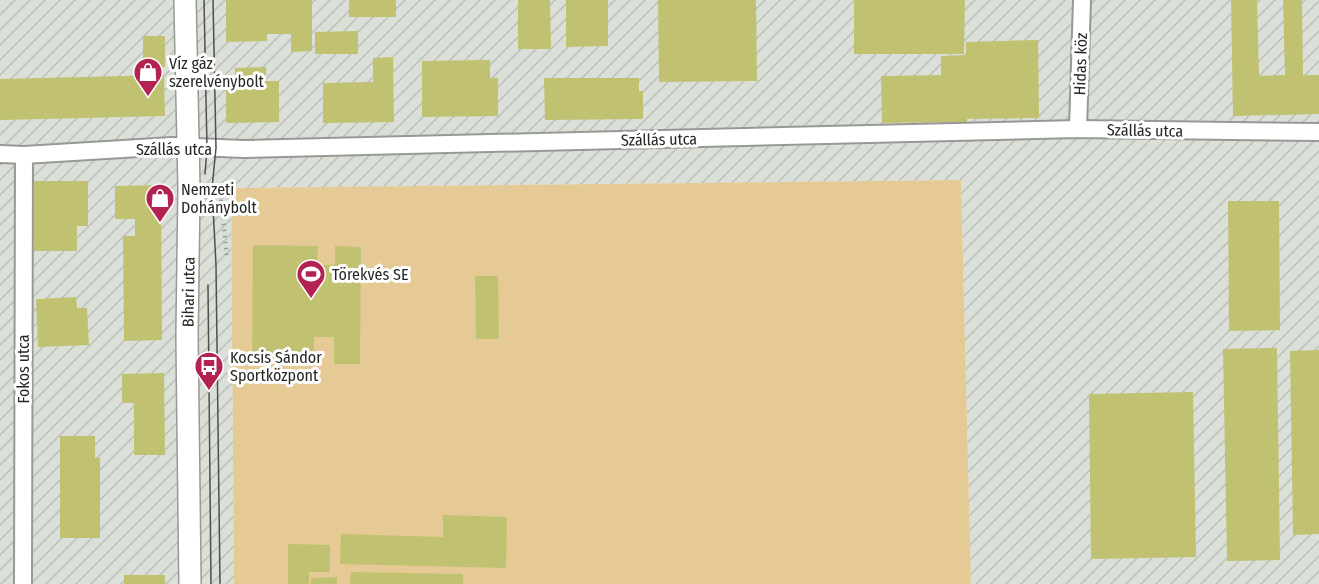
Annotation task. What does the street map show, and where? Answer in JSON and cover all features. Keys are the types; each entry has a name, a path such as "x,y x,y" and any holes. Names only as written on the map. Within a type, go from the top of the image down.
{"street":[{"name":"Bihari utca","path":"185,0 189,189 187,346 190,584"},
{"name":"Hidas köz","path":"1078,129 1082,0"},
{"name":"Szállás utca","path":"0,154 24,155 187,147 244,149 1078,129 1319,132"},
{"name":"Fokos utca","path":"23,584 24,155"}],"path":[{"path":"220,188 227,258"}],"shaded area":[{"path":"0,0 1319,0 1319,584 971,584 961,180 231,188 234,584 0,584"},
{"path":"961,180 971,584 234,584 231,188"}],"building":[{"path":"226,0 312,0 312,51 291,52 291,34 267,34 267,41 226,42"},
{"path":"349,0 396,0 396,17 349,17"},
{"path":"518,0 550,0 551,49 518,49"},
{"path":"566,0 608,0 608,46 566,47"},
{"path":"658,0 756,0 757,81 659,82"},
{"path":"854,0 965,0 964,54 854,54"},
{"path":"1231,0 1257,0 1259,76 1285,75 1283,0 1302,0 1303,75 1319,75 1319,114 1233,116"},
{"path":"358,31 358,54 315,54 315,32"},
{"path":"143,36 165,36 165,67 143,67"},
{"path":"1038,40 1039,118 882,123 881,76 941,75 941,56 966,55 966,42"},
{"path":"393,57 394,122 323,123 323,83 373,82 373,58"},
{"path":"490,60 490,78 498,78 498,116 422,117 422,61"},
{"path":"266,67 266,81 279,81 279,122 226,123 226,81 235,81 235,68"},
{"path":"164,75 165,116 0,120 0,79"},
{"path":"544,78 639,78 639,91 643,91 643,119 545,120"},
{"path":"34,181 88,181 88,226 77,226 77,251 34,251"},
{"path":"161,185 162,340 124,341 123,236 135,236 135,219 115,219 115,186"},
{"path":"1228,201 1279,201 1280,330 1229,331"},
{"path":"253,245 318,246 317,265 335,265 335,246 361,247 360,364 334,364 334,337 314,337 314,363 252,362"},
{"path":"475,276 498,276 499,339 476,339"},
{"path":"76,297 77,308 87,308 89,345 38,347 36,299"},
{"path":"1277,348 1280,560 1227,561 1223,349"},
{"path":"1319,350 1319,534 1293,535 1290,351"},
{"path":"164,373 165,455 134,455 134,403 122,403 122,374"},
{"path":"1193,392 1196,557 1091,559 1089,394"},
{"path":"60,436 95,436 95,458 100,458 100,538 60,538"},
{"path":"443,515 507,517 506,568 340,564 341,534 443,537"},
{"path":"288,544 330,545 330,572 309,572 309,584 288,584"},
{"path":"351,572 463,574 463,584 350,584"},
{"path":"124,575 165,575 165,584 124,584"},
{"path":"337,577 337,584 311,584 311,578"}],"tram line":[{"path":"204,0 207,148 205,174"},
{"path":"213,0 216,148 212,188 216,265 220,584"},
{"path":"208,285 211,584"}],"place":[{"name":"Víz gáz szerelvénybolt","path":"148,98"},
{"name":"Nemzeti Dohánybolt","path":"160,224"},
{"name":"Törekvés SE","path":"311,300"},
{"name":"Kocsis Sándor Sportközpont","path":"209,392"}]}
